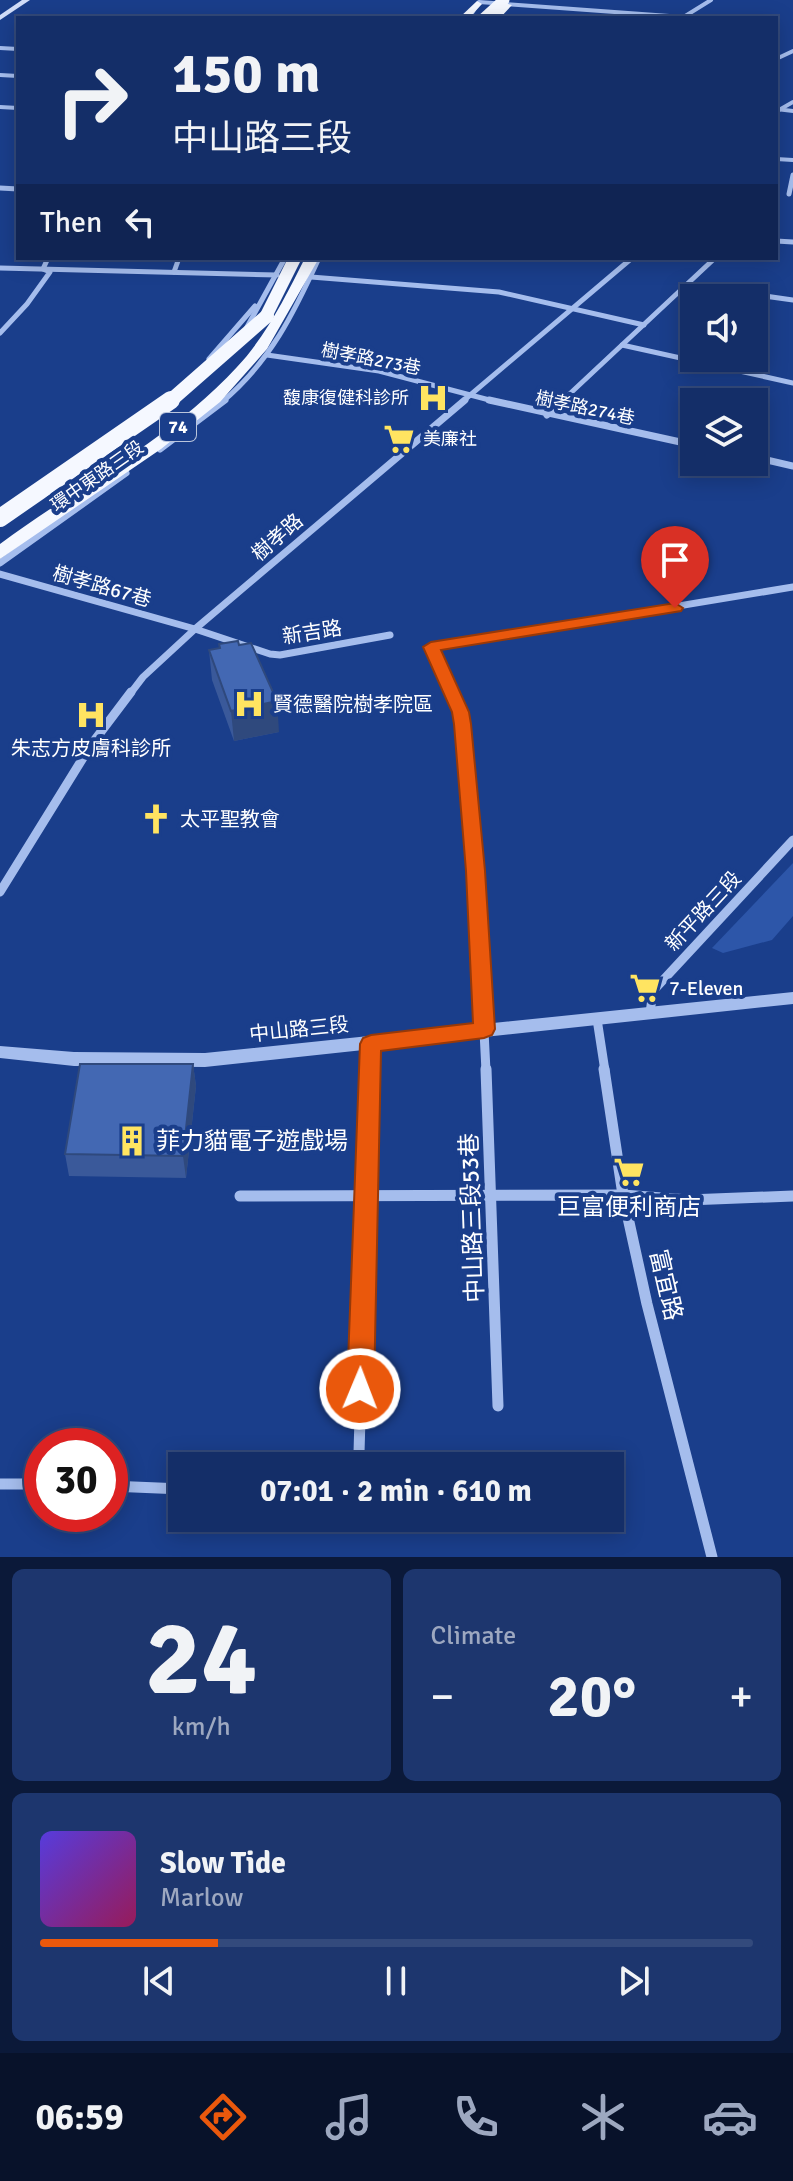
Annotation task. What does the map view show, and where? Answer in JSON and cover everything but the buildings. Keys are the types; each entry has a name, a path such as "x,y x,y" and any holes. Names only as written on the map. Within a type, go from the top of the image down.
{"highway":[{"path":"470,16 493,0"},
{"name":"74","path":"0,538 182,409 214,381 267,316 294,260"},
{"name":"74","path":"0,553 198,413 228,385 268,338 292,300 311,260"},
{"name":"74","path":"0,518 168,403 200,377 236,339 267,316"}],"main road":[{"path":"0,18 27,0"}],"street":[{"path":"685,16 711,0"},
{"path":"480,2 660,16"},
{"path":"778,110 793,102"},
{"path":"778,110 793,111"},
{"path":"789,194 793,175"},
{"path":"43,269 47,260"},
{"path":"174,272 178,260"},
{"name":"環中東路三段","path":"0,525 203,380 231,351 272,287 284,260"},
{"name":"環中東路三段","path":"0,563 206,415 238,388 280,338 318,260"},
{"name":"樹孝路","path":"0,892 91,745 143,677 195,629 630,260"},
{"path":"688,284 713,260"},
{"path":"0,268 277,275"},
{"path":"0,333 32,299 50,272 43,269"},
{"path":"311,277 499,292 644,325"},
{"name":"環中東路三段","path":"0,509 175,388 206,362 272,287"},
{"path":"547,415 680,292"},
{"path":"768,296 793,300"},
{"path":"622,345 793,383"},
{"name":"樹孝路273巷","path":"267,355 379,371 470,395"},
{"name":"樹孝路274巷","path":"470,395 547,415 680,442"},
{"path":"768,460 793,466"},
{"name":"樹孝路67巷","path":"0,574 195,629"},
{"name":"中山路三段53巷","path":"498,1406 492,1196 476,871 463,724 431,647 793,587"},
{"name":"新吉路","path":"195,629 280,655 390,635"},
{"name":"新平路三段","path":"650,1013 653,991 793,840"},
{"name":"中山路三段","path":"0,1052 74,1059 205,1060 793,998"},
{"name":"富宜路","path":"597,1019 623,1195 647,1304 712,1557"},
{"path":"359,1452 371,1044"},
{"path":"240,1196 623,1195 688,1200 793,1196"},
{"path":"0,1484 24,1484"},
{"path":"128,1487 168,1488"}],"shaded area":[{"path":"793,863 793,916 772,940 723,953 712,948"}],"place":[{"name":"馥康復健科診所","path":"433,398"},
{"name":"美廉社","path":"399,439"},
{"name":"賢德醫院樹孝院區","path":"249,704"},
{"name":"朱志方皮膚科診所","path":"91,715"},
{"name":"太平聖教會","path":"156,819"},
{"name":"7-Eleven","path":"645,988"},
{"name":"菲力貓電子遊戲場","path":"132,1141"},
{"name":"巨富便利商店","path":"629,1172"}],"route":[{"path":"360,1389 371,1044 484,1029 476,871 463,724 431,647 675,608"}]}
